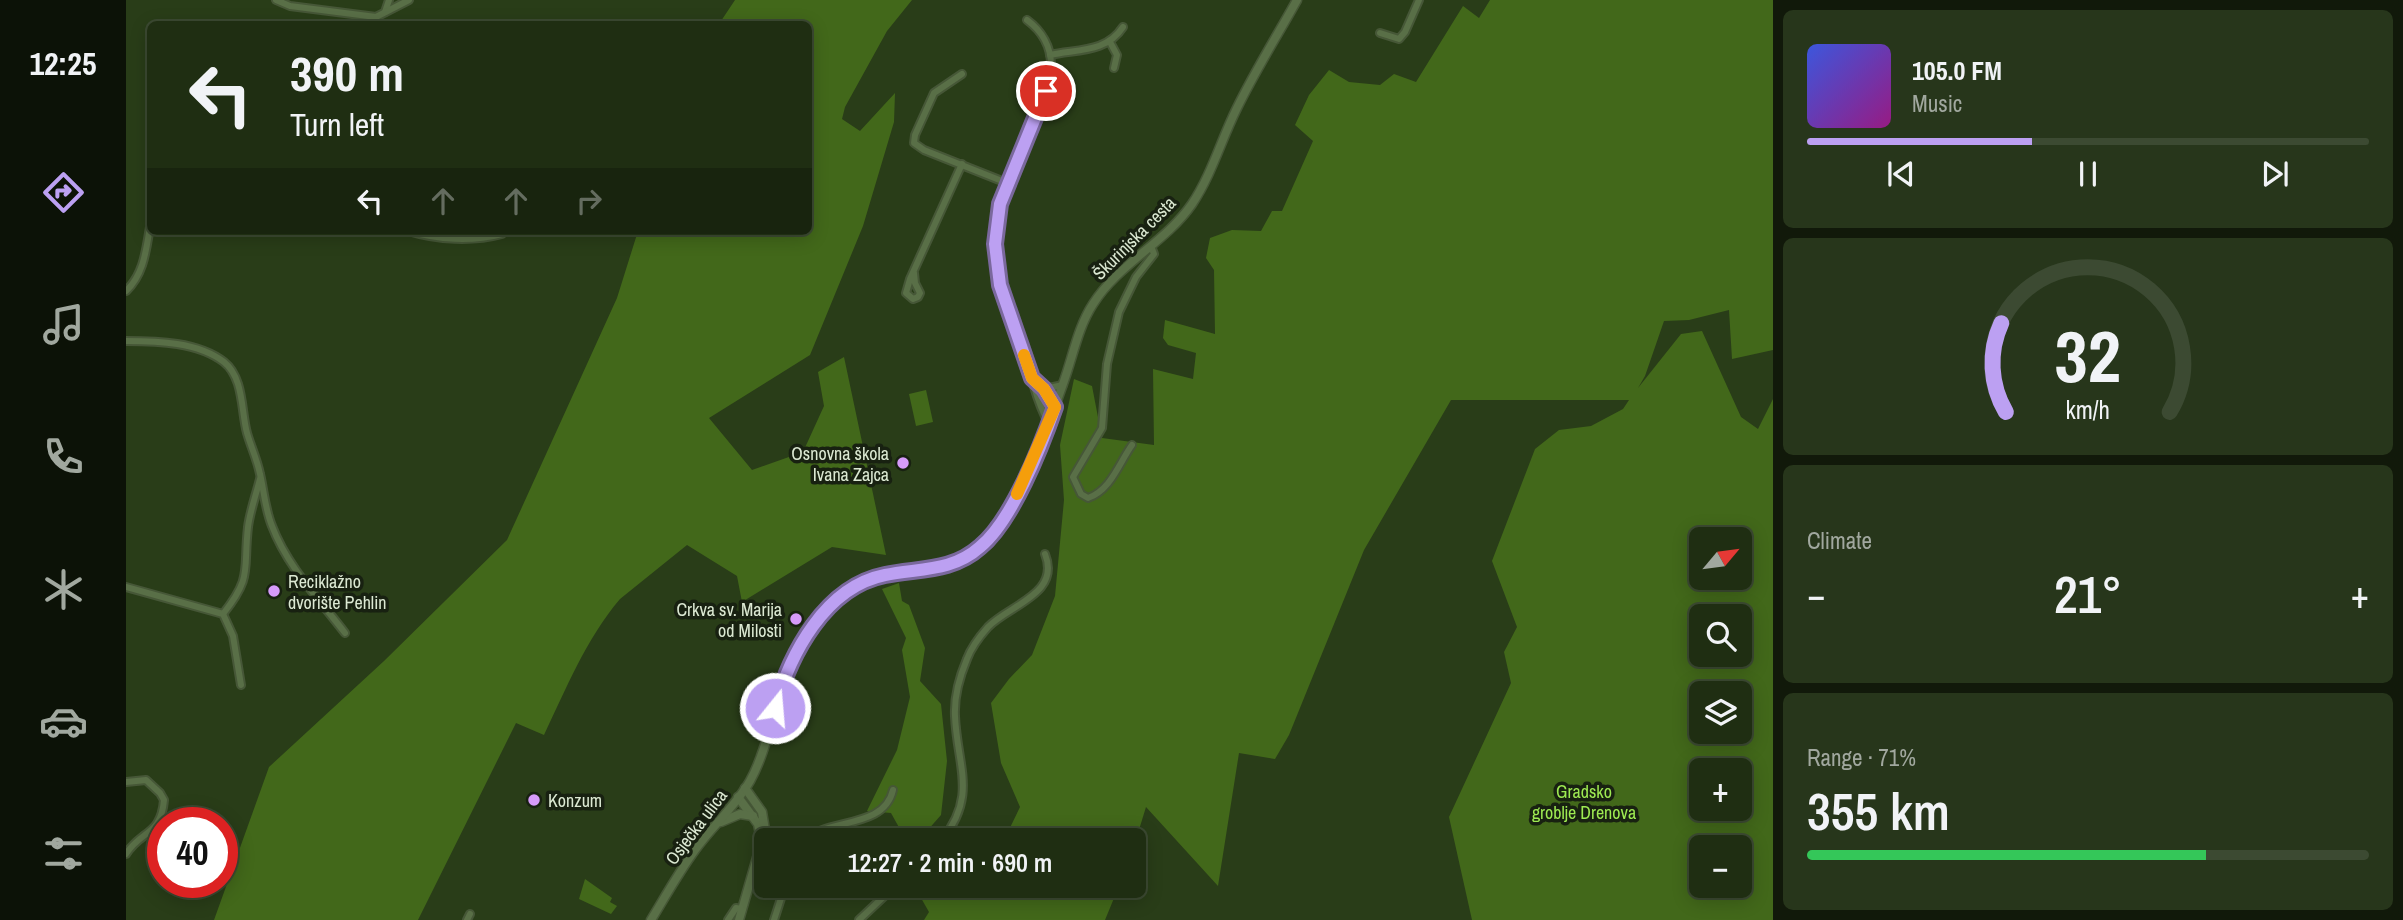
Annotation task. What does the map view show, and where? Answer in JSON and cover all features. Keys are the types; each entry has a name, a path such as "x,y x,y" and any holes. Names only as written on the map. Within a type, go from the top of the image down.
{"street":[{"path":"276,0 376,17"},
{"path":"385,12 389,0"},
{"path":"373,21 409,0"},
{"name":"Škurinjska cesta","path":"745,788 763,750 787,672 802,643 835,601 852,587 883,575 939,568 960,561 980,548 996,532 1049,424 1092,304 1108,284 1184,214 1206,181 1254,75 1297,0"},
{"path":"1380,33 1399,40 1419,0"},
{"path":"1027,20 1042,34 1051,66 1046,91 1007,183 997,218 995,258 1003,295 1039,406 1049,424"},
{"path":"1050,55 1093,49 1110,42 1123,27"},
{"path":"1110,42 1117,55 1114,68"},
{"path":"962,74 934,93 914,143 924,150 1007,183"},
{"path":"914,273 962,164"},
{"path":"126,291 136,280 145,258 149,235"},
{"path":"431,235 472,239 496,235"},
{"path":"1132,445 1107,486 1088,498 1081,494 1073,477 1102,428 1107,364 1119,312 1136,277 1154,254 1151,246"},
{"path":"126,341 153,341 196,349 226,364 236,378 247,432 273,528 301,576 345,633"},
{"path":"1032,378 1044,389 1055,407"},
{"path":"1044,389 1063,385"},
{"path":"223,614 234,600 246,576 248,527 261,478"},
{"path":"950,828 963,800 963,775 955,718 958,680 970,652 988,627 1034,596 1044,583 1048,572 1045,554"},
{"path":"126,587 223,614"},
{"path":"223,614 233,636 241,685"},
{"path":"126,782 146,780 164,800 159,823 130,847 126,854"},
{"path":"745,788 757,803 765,821 764,828"},
{"name":"Osječka ulica","path":"651,920 694,851 745,788"},
{"path":"830,828 870,817 888,803 893,790"},
{"path":"738,797 759,828"},
{"path":"718,824 740,814 753,816"},
{"path":"739,920 754,867"},
{"path":"774,920 781,898"},
{"path":"859,920 882,898"},
{"path":"728,920 736,908 742,909"}],"green space":[{"path":"735,0 912,0 887,31 845,107 842,119 860,131 895,93 894,122 863,226 810,355 709,418 752,470 803,452 824,406 818,372 844,357 886,555 832,547 742,602 737,576 687,545 620,599 608,614 577,665 544,735 516,723 418,920 214,920 222,898 238,898 238,853 269,767 384,661 507,540 617,298 637,235 812,235 812,21 721,21"},
{"name":"Gradsko groblje Drenova","path":"1490,0 1773,0 1773,350 1732,359 1729,310 1689,320 1664,321 1645,376 1638,388 1681,334 1702,331 1741,417 1758,429 1773,399 1773,920 1472,920 1449,817 1511,683 1504,652 1517,627 1492,561 1535,449 1559,430 1591,426 1623,409 1629,400 1451,400 1364,550 1289,735 1275,759 1239,753 1218,886 1146,807 1140,828 1010,828 1020,807 1001,763 991,703 1032,655 1055,596 1064,500 1060,445 1074,379 1092,386 1102,438 1154,445 1153,369 1193,379 1196,353 1168,345 1163,338 1165,320 1215,334 1214,270 1206,258 1210,238 1232,230 1261,231 1272,211 1282,211 1313,141 1295,125 1309,95 1329,70 1349,82 1380,85 1394,74 1416,82 1463,6 1479,18"},
{"path":"926,390 933,422 916,426 909,394"},
{"path":"899,583 902,601 909,605 925,648 920,681 941,704 947,761 941,815 930,828 899,828 891,813 867,811 897,750 910,697 902,650 906,638 882,589"},
{"path":"585,879 612,898 610,902 617,906 611,914 579,899"},
{"path":"921,898 1114,898 1105,920 924,920 929,912"}],"slow traffic":[{"path":"1017,494 1055,407 1044,389 1032,378 1024,355"}],"place":[{"name":"Osnovna škola Ivana Zajca","path":"903,463"},
{"name":"Reciklažno dvorište Pehlin","path":"274,591"},
{"name":"Crkva sv. Marija od Milosti","path":"796,619"},
{"name":"Konzum","path":"534,800"}],"route":[{"path":"775,708 787,672 802,643 835,601 852,587 883,575 939,568 960,561 980,548 996,532 1049,424 1055,407 1044,389 1032,378 1003,295 995,258 995,232 1000,204 1046,91"}]}
